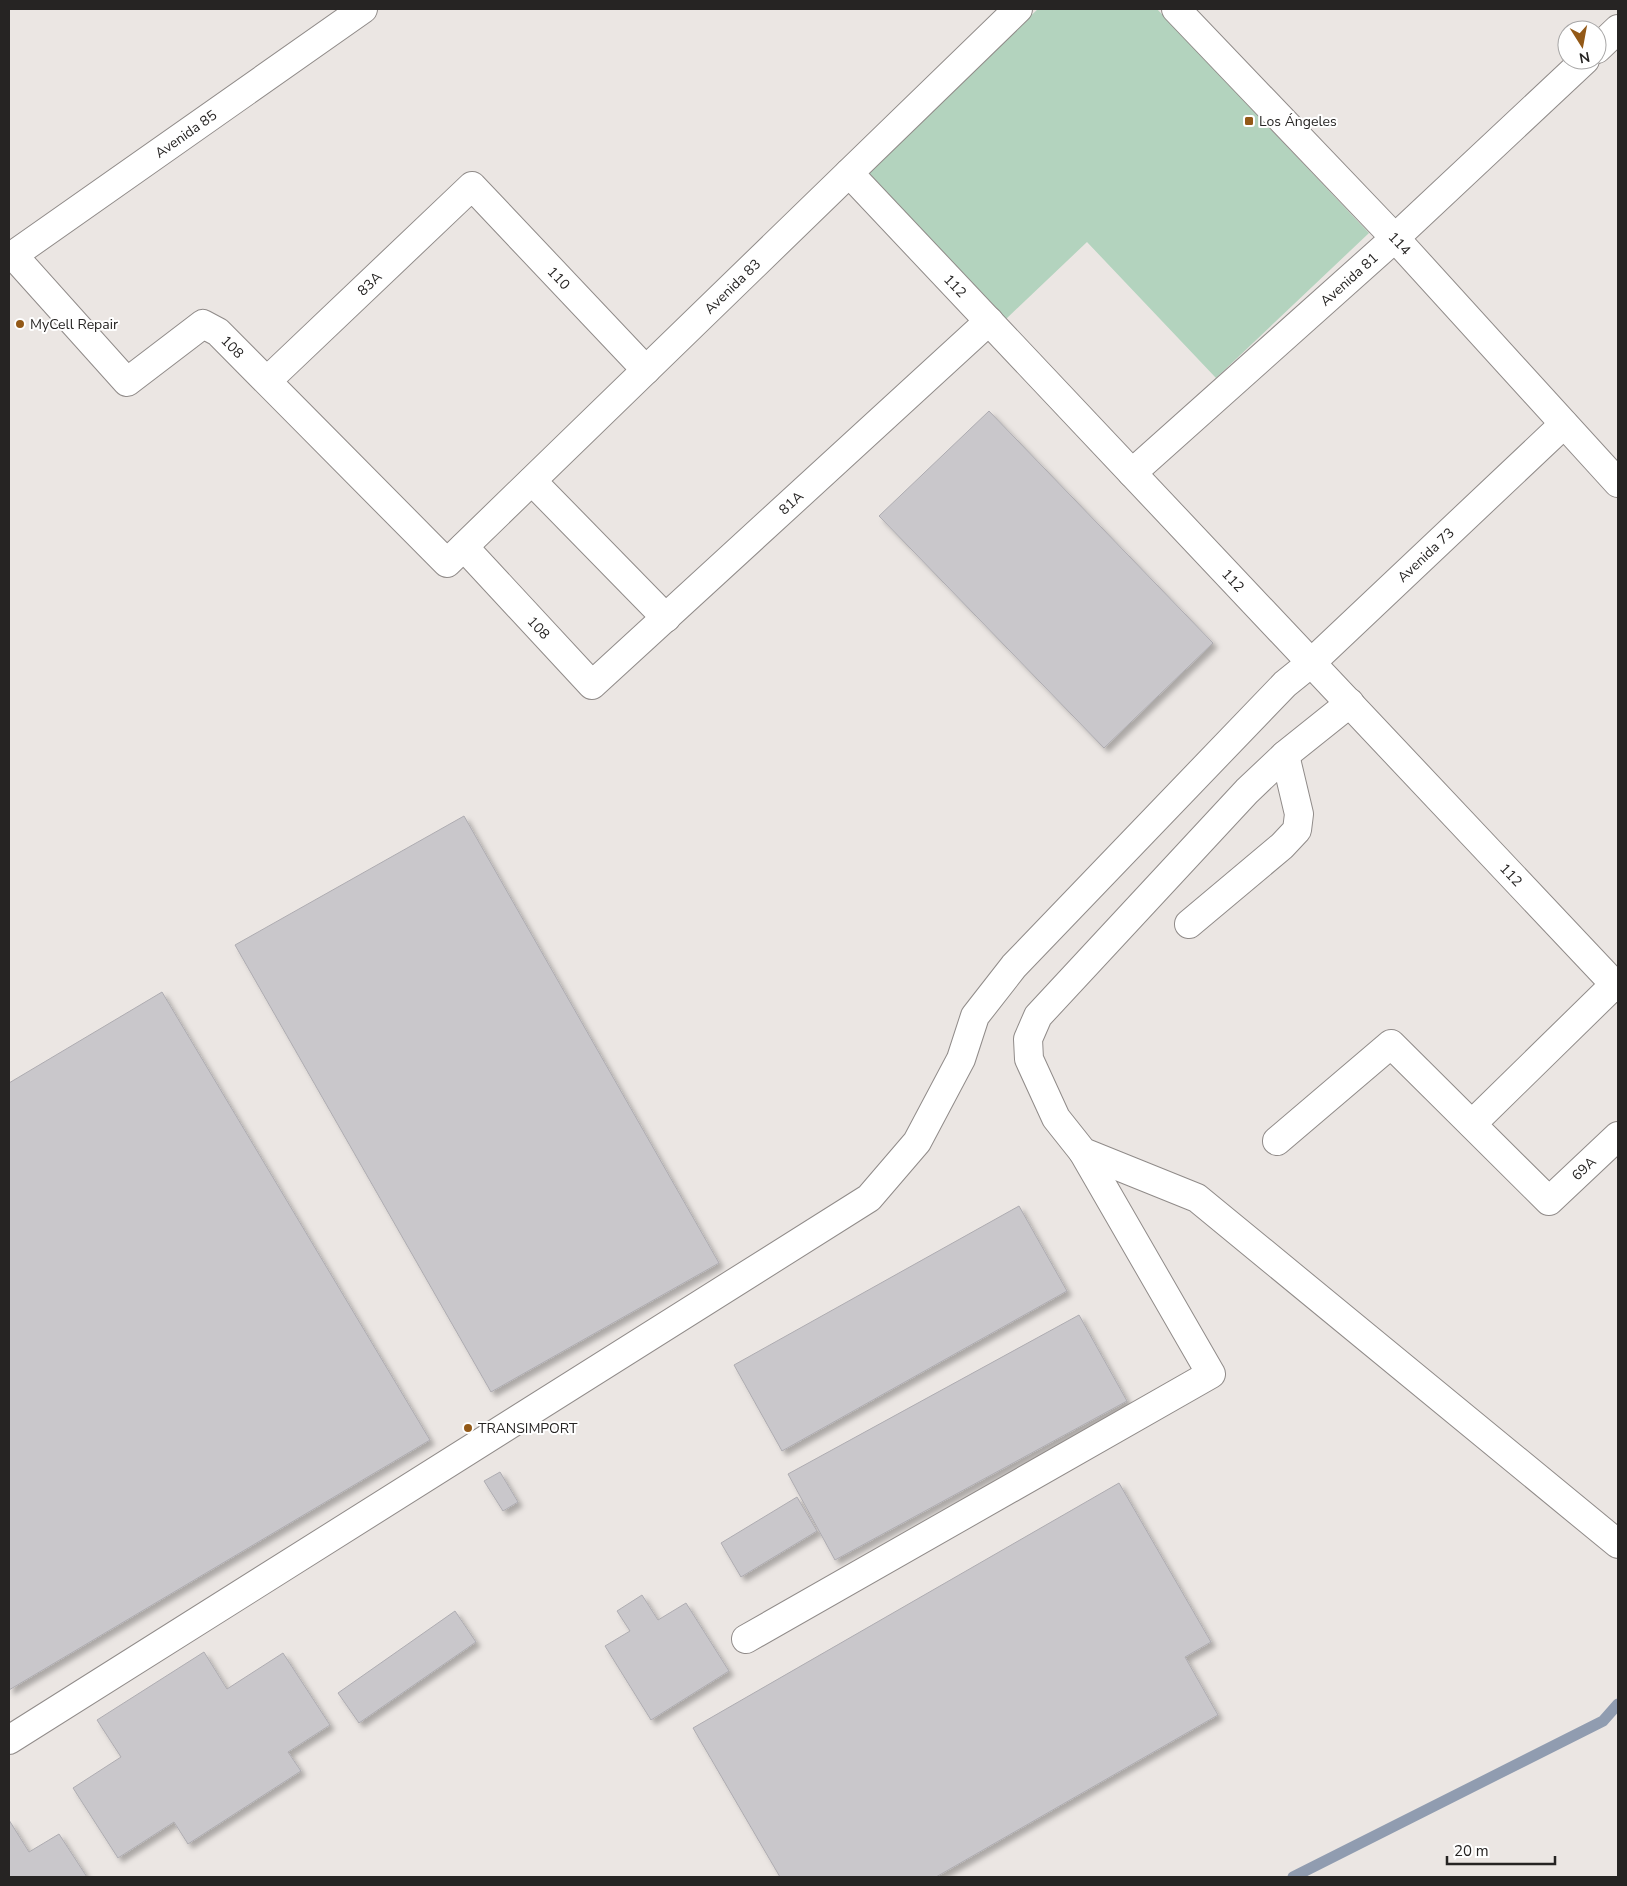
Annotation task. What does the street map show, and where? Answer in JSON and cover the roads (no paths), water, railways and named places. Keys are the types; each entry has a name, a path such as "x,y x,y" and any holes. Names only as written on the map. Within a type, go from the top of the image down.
{"street":[{"name":"Avenida 85","path":"11,257 363,9"},
{"name":"Avenida 83","path":"456,555 1018,9"},
{"name":"114","path":"1176,9 1395,238 1618,483"},
{"path":"1607,39 1618,29"},
{"name":"Avenida 81","path":"1132,473 1395,238 1574,70"},
{"name":"112","path":"849,173 1616,986"},
{"name":"110","path":"472,186 646,370"},
{"name":"83A","path":"268,380 472,186"},
{"name":"108","path":"11,257 126,382 203,324 218,332 456,555 592,686"},
{"name":"81A","path":"592,686 988,321"},
{"name":"Avenida 73","path":"9,1740 869,1198 917,1142 961,1059 975,1016 1014,966 1285,684 1312,663 1564,424"},
{"path":"532,481 666,618"},
{"path":"746,1639 1211,1374 1083,1152 1056,1118 1029,1059 1028,1039 1038,1016 1246,791 1285,755 1350,703"},
{"path":"1190,924 1282,846 1297,830 1299,814 1290,783 1285,755"},
{"path":"1277,1141 1390,1044 1472,1124 1616,986"},
{"name":"69A","path":"1472,1124 1549,1201 1618,1136"},
{"path":"1083,1152 1197,1198 1618,1544"}],"waterway":[{"path":"1293,1877 1603,1721 1618,1704"}],"place":[{"name":"Los Ángeles","path":"1249,121"},
{"name":"MyCell Repair","path":"20,324"},
{"name":"TRANSIMPORT","path":"468,1428"}]}
